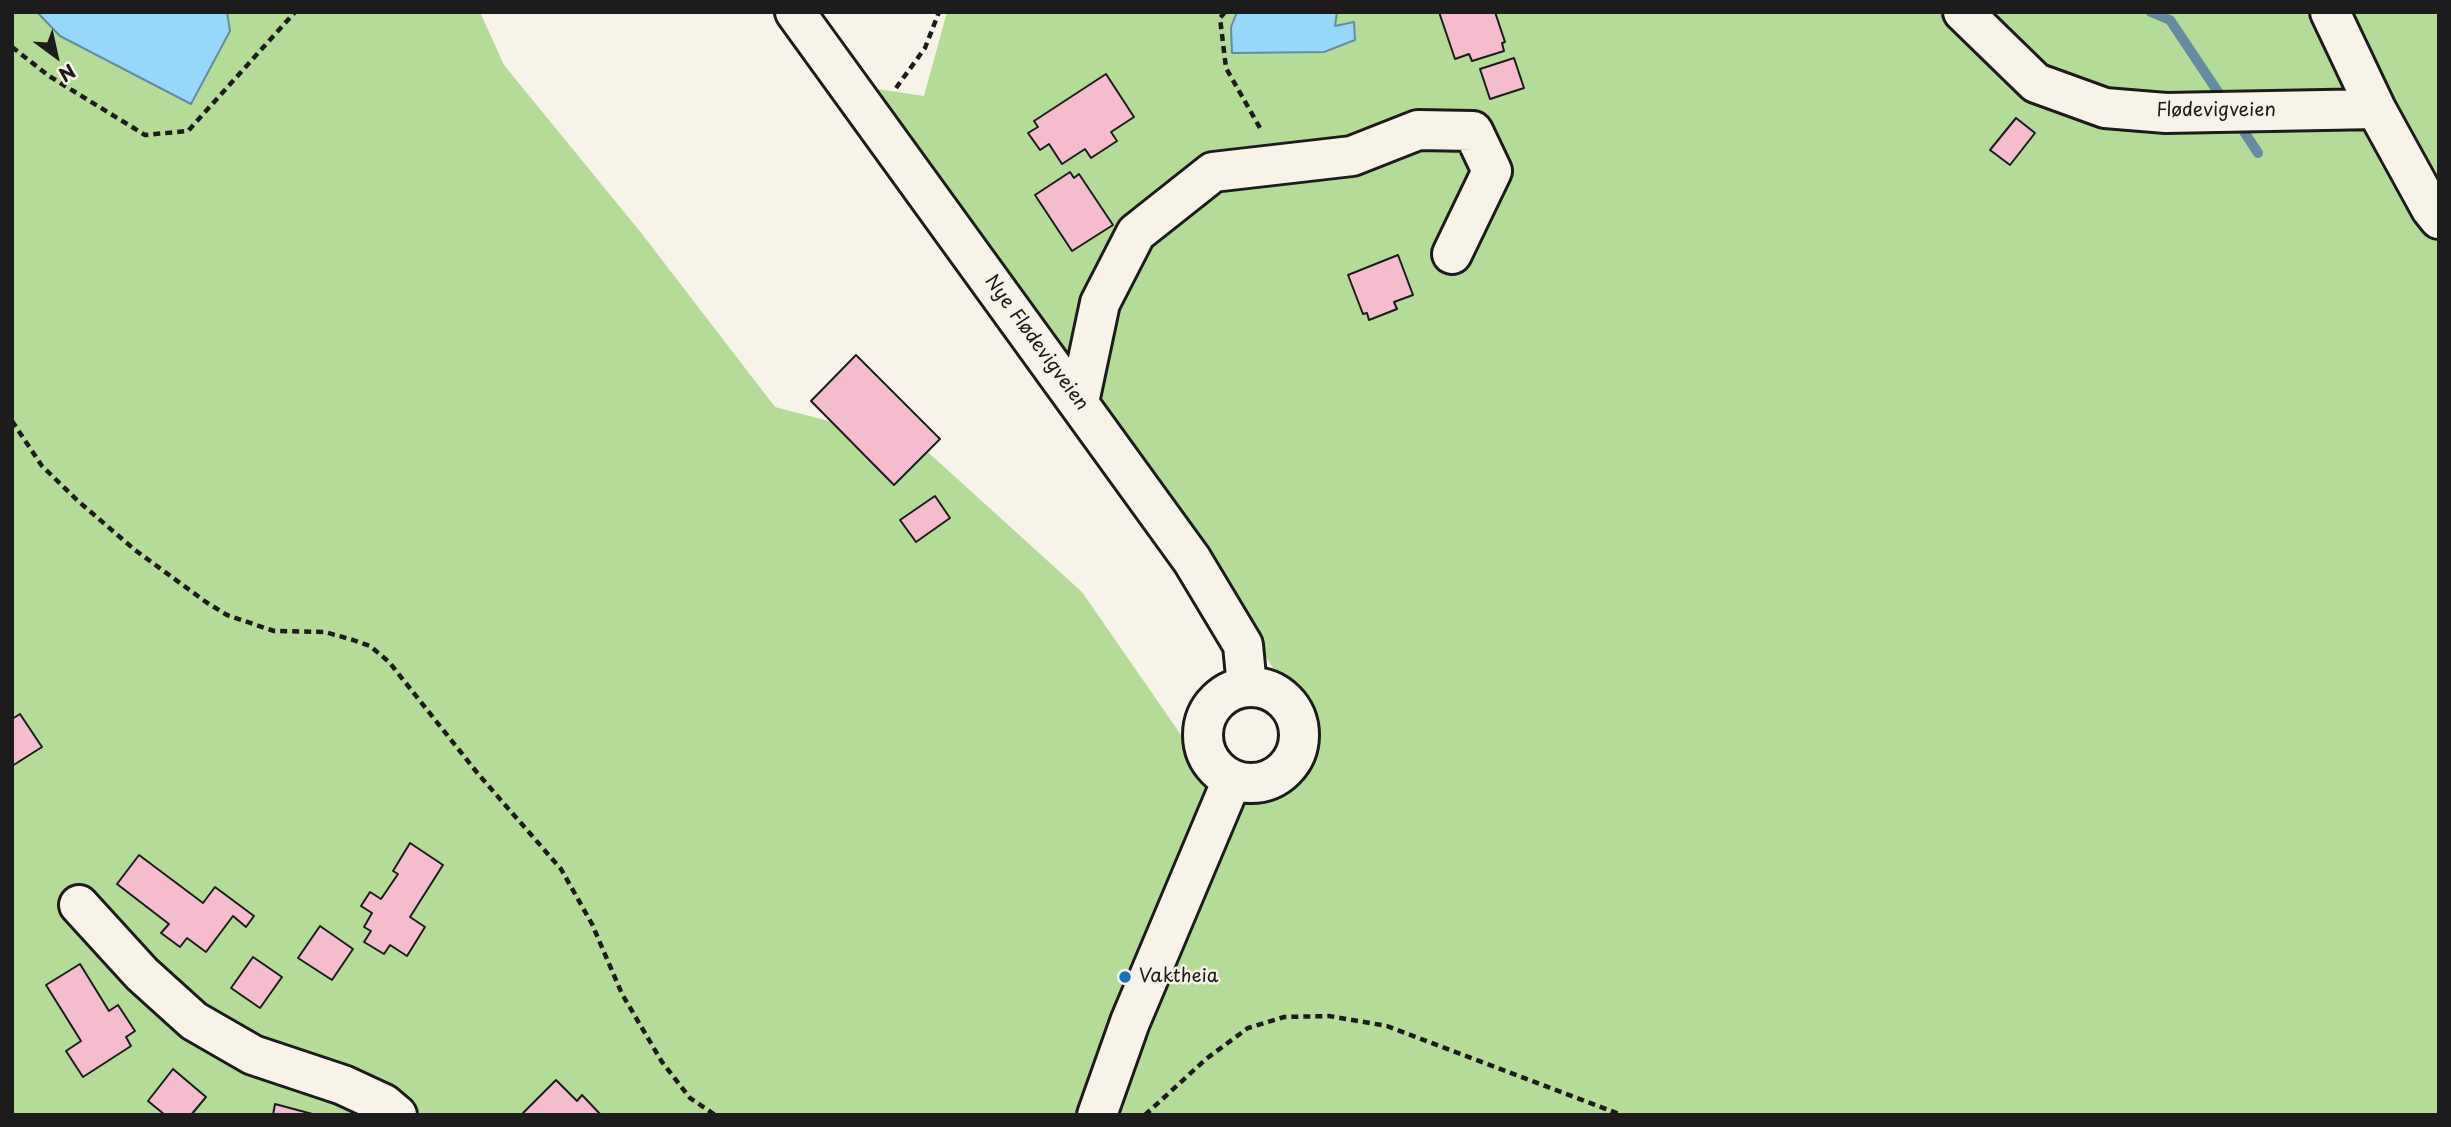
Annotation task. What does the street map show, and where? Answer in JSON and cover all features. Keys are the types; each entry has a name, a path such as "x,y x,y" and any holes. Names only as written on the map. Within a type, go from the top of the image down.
{"street":[{"name":"Nye Flødevigveien","path":"795,12 1192,561 1243,645 1247,687"},
{"name":"Flødevigveien","path":"1963,12 2036,83 2105,108 2166,113 2376,109"},
{"path":"2330,12 2376,109 2439,219"},
{"path":"1079,402 1100,303 1136,233 1213,172 1352,156 1418,130 1473,131 1492,171 1451,254"},
{"path":"1247,687 1263,689 1277,695 1289,705 1299,735 1297,751 1289,764 1271,779 1248,783 1233,780 1219,771 1209,759 1204,744 1203,727 1208,712 1218,700 1232,691 1247,687"},
{"path":"1097,1115 1130,1022 1233,780"},
{"path":"79,905 142,974 194,1021 253,1055 342,1085 384,1104 397,1115"}],"path":[{"path":"12,47 49,76 145,135 188,131 295,12"},
{"path":"873,120 925,48 939,12"},
{"path":"1225,12 1220,18 1226,68 1260,127 1269,166"},
{"path":"12,421 42,466 78,501 135,550 206,603 227,615 274,631 325,632 353,640 370,646 389,662 479,775 561,869 592,924 622,994 662,1062 690,1098 715,1115"},
{"path":"1145,1115 1206,1059 1248,1028 1284,1017 1329,1016 1387,1026 1622,1115"}],"green space":[{"path":"12,12 37,12 40,16 230,32 227,12 480,12 504,65 642,234 775,407 920,445 1082,592 1206,771 1266,791 1287,691 1173,506 851,85 924,96 947,12 2439,12 2439,1115 12,1115"}],"water":[{"path":"37,12 227,12 230,31 191,104 60,36"},
{"path":"1237,12 1337,12 1335,26 1354,22 1355,40 1324,52 1232,53 1231,27"}],"building":[{"path":"1439,12 1495,12 1505,42 1502,43 1504,51 1472,61 1469,54 1455,59"},
{"path":"1514,58 1524,88 1490,99 1480,69"},
{"path":"1106,74 1134,117 1111,132 1117,141 1091,158 1085,149 1062,164 1049,144 1040,150 1028,133 1038,127 1034,121"},
{"path":"2016,118 2035,133 2010,165 1990,150"},
{"path":"1070,172 1074,178 1079,174 1113,225 1072,251 1035,195"},
{"path":"1398,255 1413,295 1394,302 1397,309 1369,320 1367,313 1363,314 1348,275"},
{"path":"856,355 940,439 894,485 811,401"},
{"path":"935,496 950,518 916,542 900,520"},
{"path":"20,714 42,747 12,766 12,719"},
{"path":"410,843 443,865 410,917 425,927 407,956 390,945 384,954 364,942 371,931 364,927 372,913 361,906 370,892 381,899 398,874 393,871"},
{"path":"139,855 203,903 215,887 254,916 246,927 233,916 206,952 187,938 180,947 161,933 169,924 117,884"},
{"path":"320,926 353,949 332,980 298,958"},
{"path":"253,957 282,977 260,1008 231,988"},
{"path":"80,964 109,1011 118,1005 135,1031 126,1037 131,1046 83,1077 66,1051 81,1041 46,985"},
{"path":"173,1069 206,1097 191,1115 165,1115 148,1101"},
{"path":"556,1080 577,1101 582,1095 601,1115 525,1115 523,1113"},
{"path":"275,1104 316,1115 273,1115"}],"waterway":[{"path":"2151,12 2170,20 2226,104"},
{"path":"2237,121 2258,153"}],"place":[{"name":"Vaktheia","path":"1125,977"}]}
